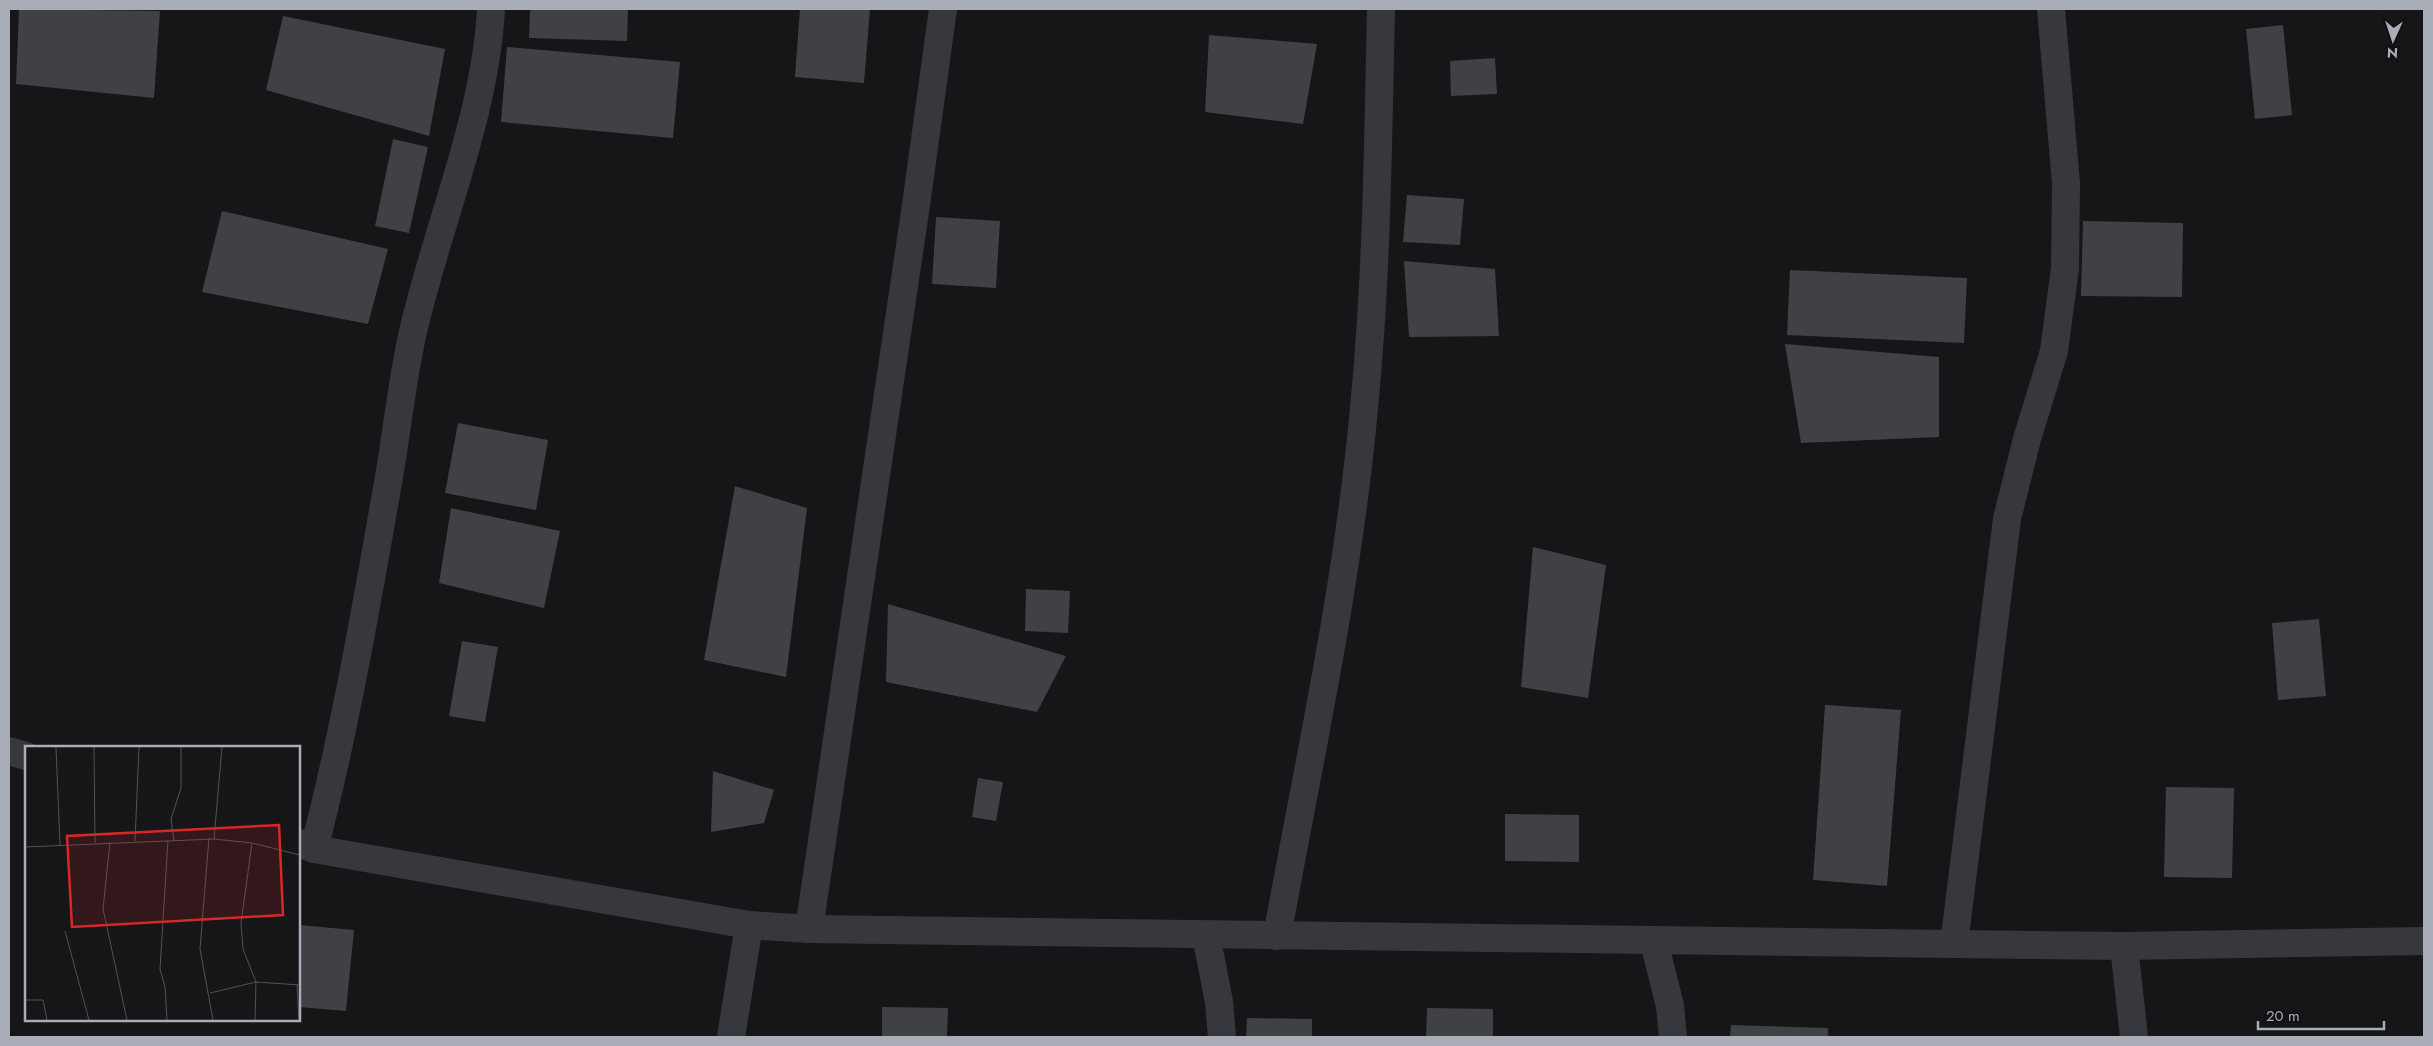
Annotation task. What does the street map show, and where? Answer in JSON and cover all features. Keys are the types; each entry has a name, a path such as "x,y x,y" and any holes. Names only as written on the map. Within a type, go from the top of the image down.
{"street":[{"path":"491,9 490,27 474,116 429,266 412,338 359,653 338,757 306,846 749,925 809,929 1654,942 2124,946 2424,942"},
{"path":"809,929 915,215 943,9"},
{"path":"1277,936 1341,588 1364,408 1376,215 1381,9"},
{"path":"1954,944 2007,519 2027,439 2054,351 2065,268 2066,183 2051,9"},
{"path":"9,751 25,756"},
{"path":"730,1037 749,925"},
{"path":"1206,935 1219,1002 1222,1037"},
{"path":"1654,942 1670,1006 1673,1037"},
{"path":"2124,946 2134,1037"}],"building":[{"path":"19,9 160,11 154,98 16,84"},
{"path":"530,9 628,9 627,41 529,38"},
{"path":"800,9 870,9 864,83 795,77"},
{"path":"283,16 445,49 429,136 266,90"},
{"path":"2283,25 2292,115 2255,119 2246,29"},
{"path":"1209,35 1317,44 1303,124 1205,112"},
{"path":"507,47 680,62 673,138 501,122"},
{"path":"1495,58 1497,94 1451,96 1450,61"},
{"path":"393,139 428,147 409,233 375,226"},
{"path":"1407,195 1464,199 1460,245 1403,242"},
{"path":"222,211 388,249 368,324 202,292"},
{"path":"936,217 1000,221 996,288 932,284"},
{"path":"2083,221 2183,223 2182,297 2081,296"},
{"path":"1404,261 1495,269 1499,336 1409,337"},
{"path":"1790,270 1967,278 1964,343 1787,335"},
{"path":"1785,344 1939,357 1939,437 1801,443"},
{"path":"458,423 548,440 536,510 445,493"},
{"path":"735,486 807,508 786,677 704,660"},
{"path":"451,508 560,531 544,608 439,583"},
{"path":"1533,547 1606,565 1588,698 1521,687"},
{"path":"1026,589 1070,591 1068,633 1025,631"},
{"path":"888,604 1066,656 1037,712 886,682"},
{"path":"2319,619 2326,696 2278,700 2272,623"},
{"path":"462,641 498,647 485,722 449,716"},
{"path":"1825,705 1901,710 1887,886 1813,880"},
{"path":"713,771 774,790 764,823 711,832"},
{"path":"978,778 1003,782 996,821 972,817"},
{"path":"2166,787 2234,788 2232,878 2164,877"},
{"path":"1505,814 1579,815 1579,862 1505,861"},
{"path":"300,925 354,930 346,1011 300,1007"},
{"path":"882,1007 948,1008 947,1037 882,1037"},
{"path":"1427,1008 1493,1009 1493,1037 1426,1037"},
{"path":"1247,1018 1312,1019 1312,1037 1246,1037"},
{"path":"1731,1025 1828,1028 1828,1037 1730,1037"}]}
